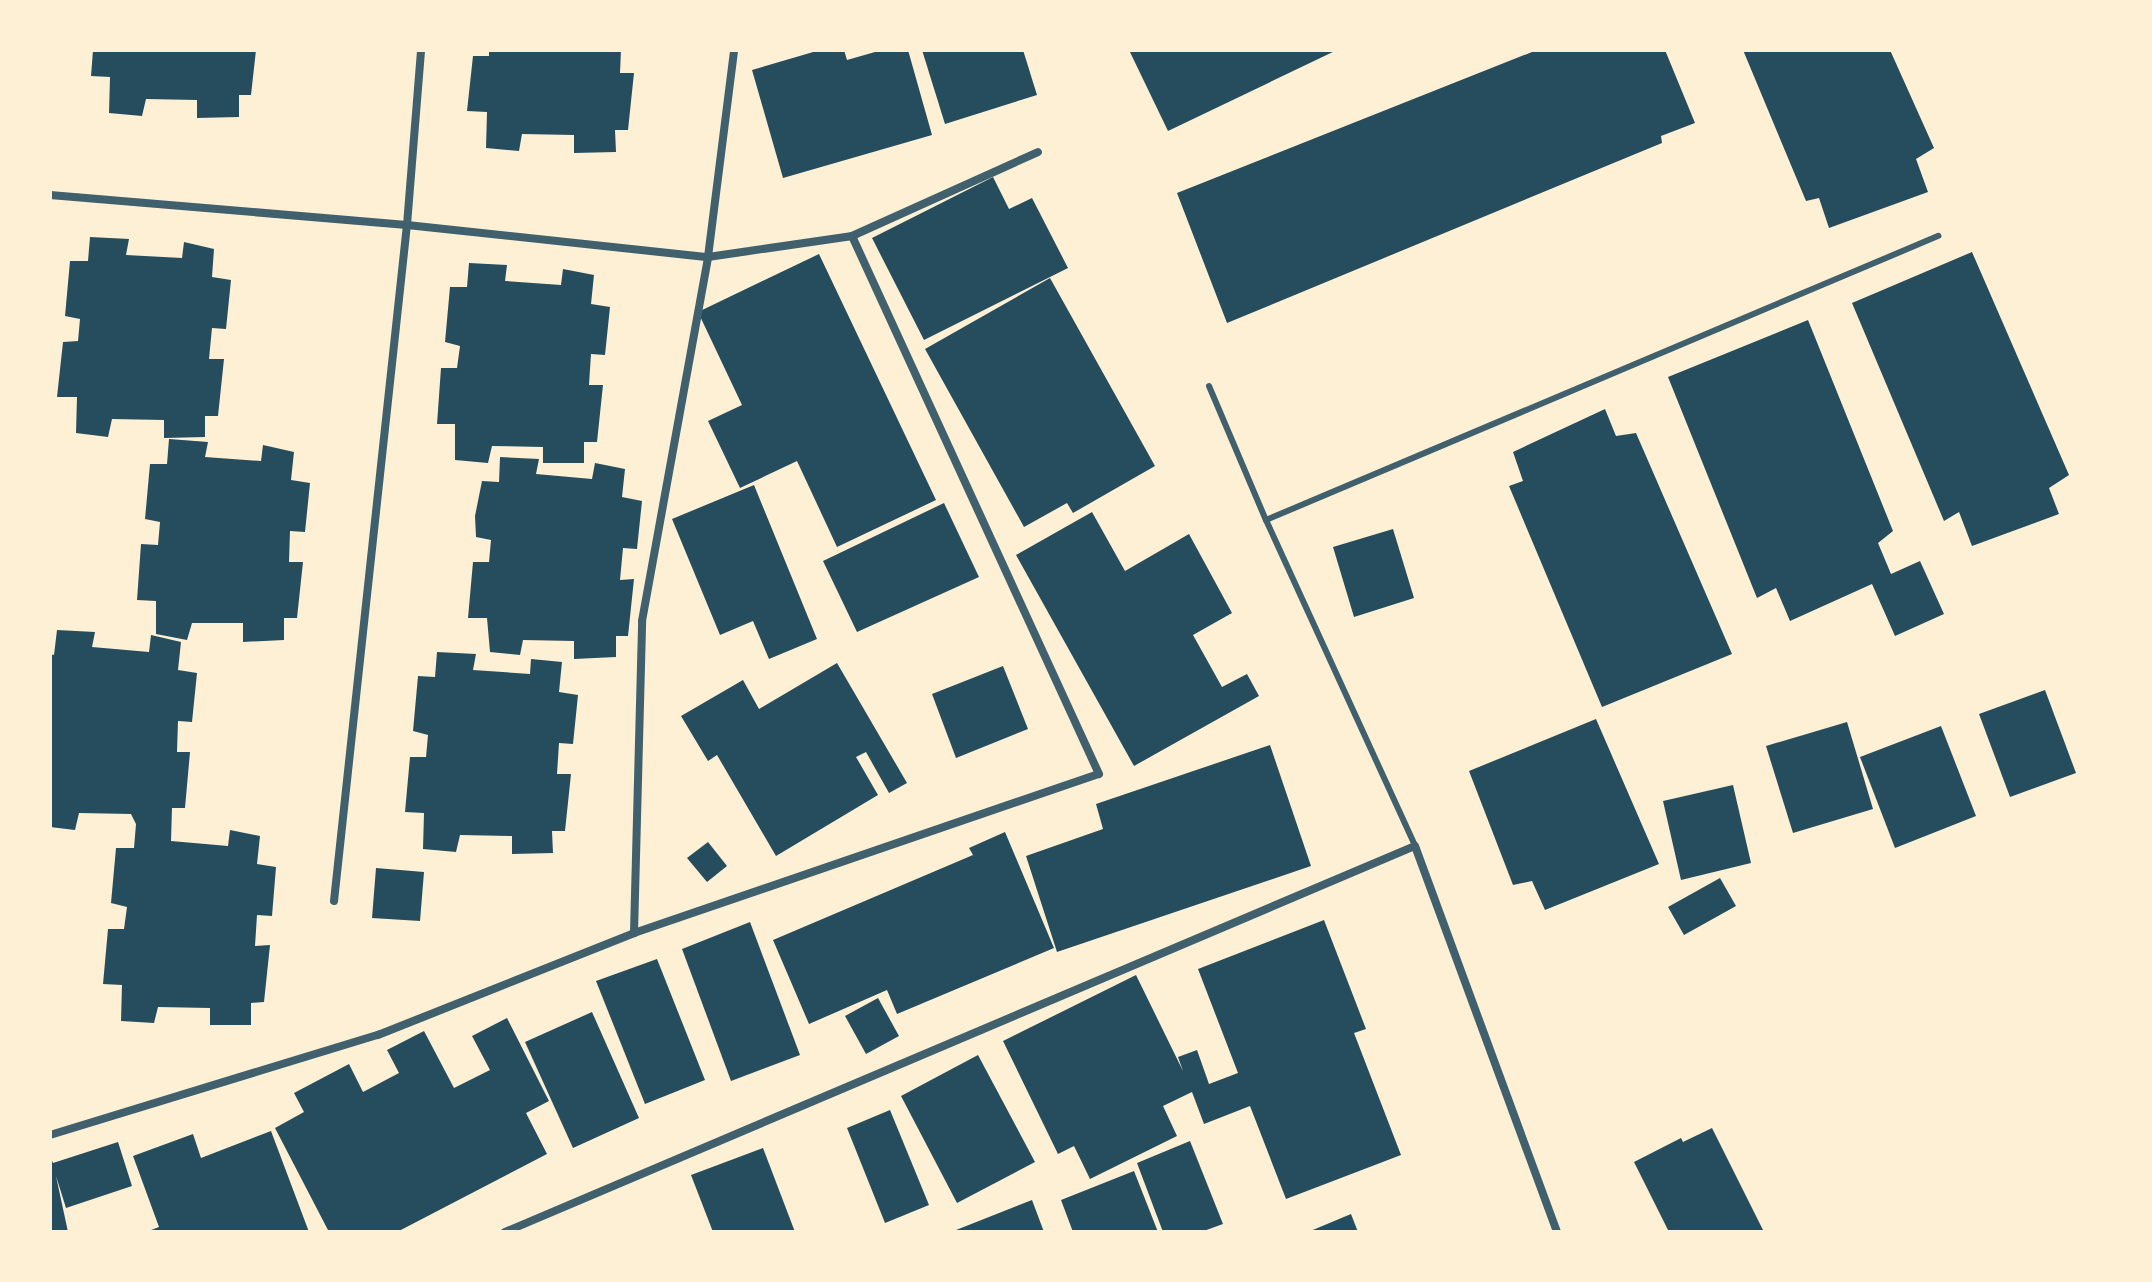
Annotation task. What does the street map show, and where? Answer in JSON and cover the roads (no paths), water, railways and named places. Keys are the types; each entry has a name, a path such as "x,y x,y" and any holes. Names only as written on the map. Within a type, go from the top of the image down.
{"street":[{"path":"334,901 407,225 421,50"},
{"path":"634,933 642,621 708,257 734,50"},
{"path":"50,195 407,225 708,257 852,236 1038,152"},
{"path":"50,1135 378,1035 634,933 1099,774 852,236"},
{"path":"505,1232 1415,846 1557,1232"}],"lane":[{"path":"1266,520 1938,236"},
{"path":"1209,386 1266,520 1415,846"}]}
